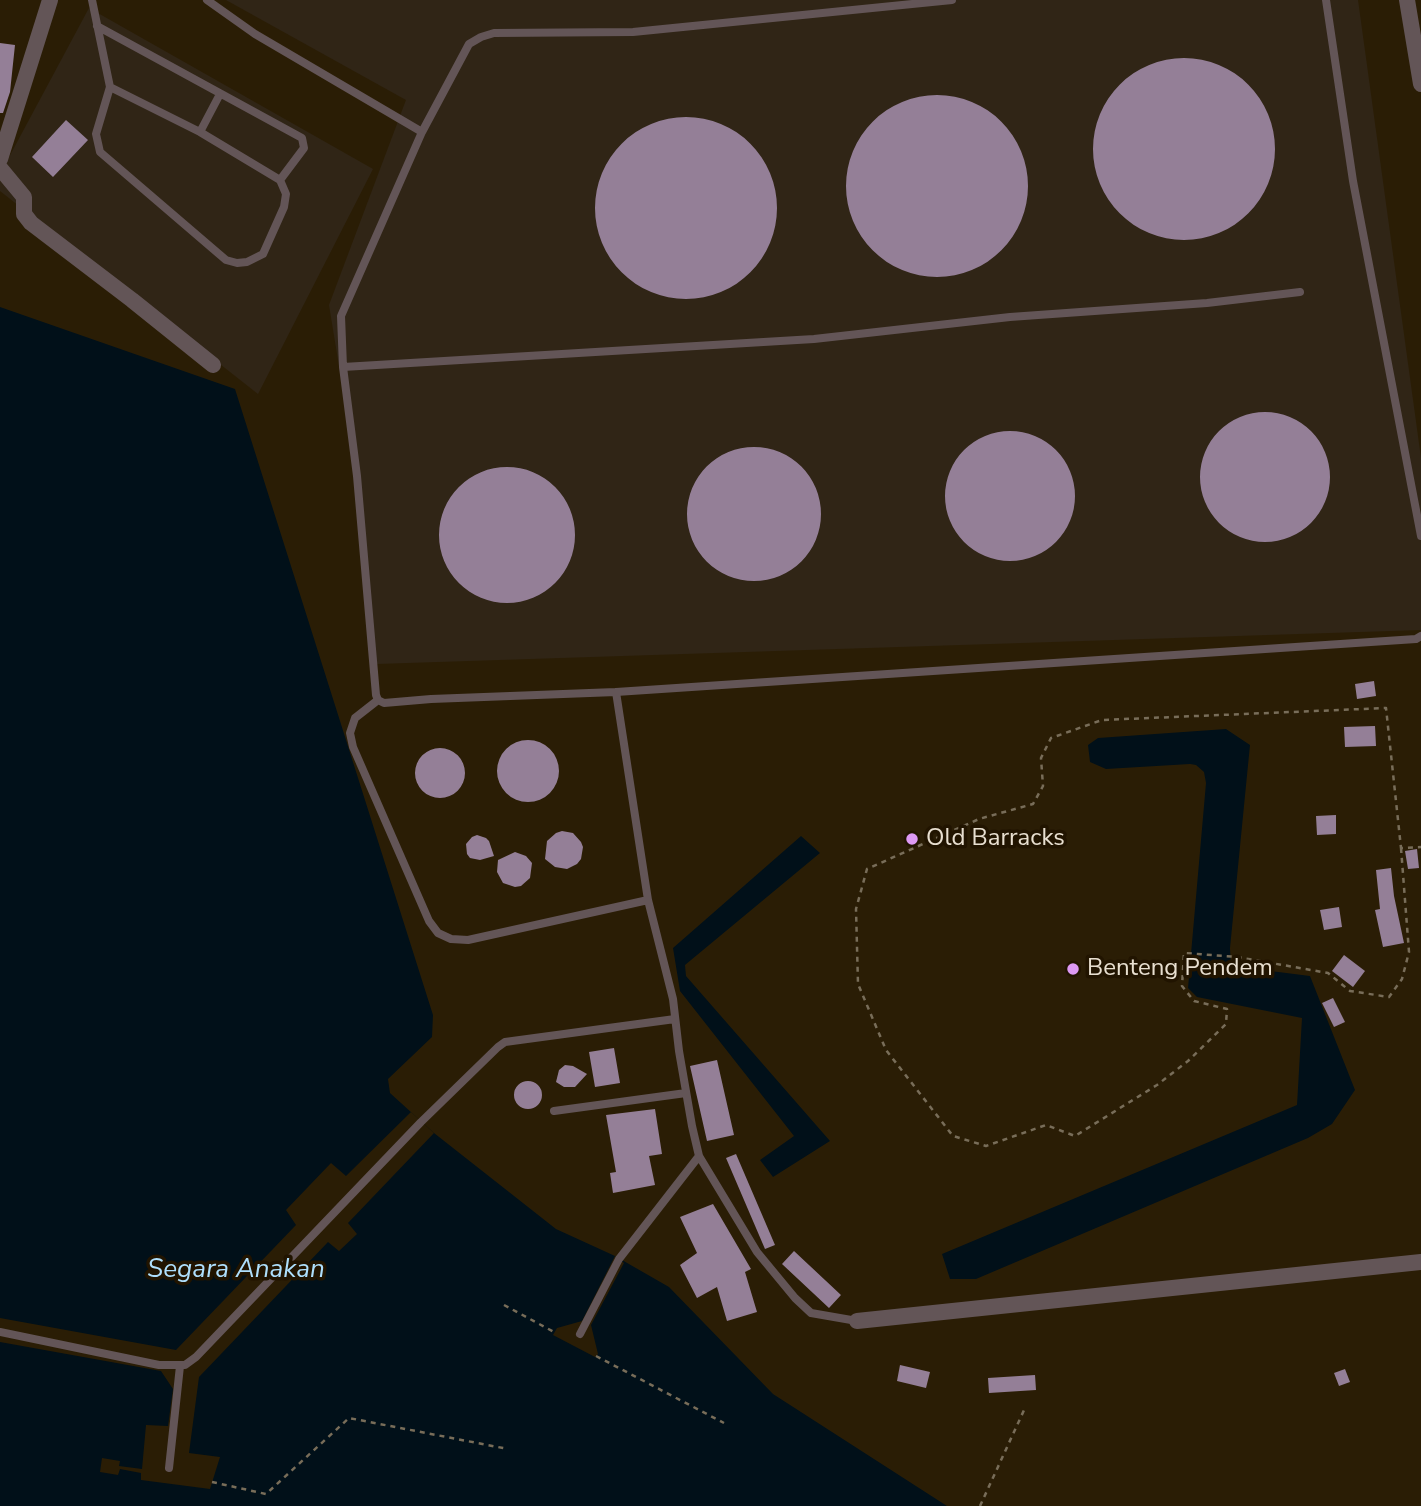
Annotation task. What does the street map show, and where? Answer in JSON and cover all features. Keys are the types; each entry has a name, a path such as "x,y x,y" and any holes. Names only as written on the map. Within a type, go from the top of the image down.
{"street":[{"path":"0,159 50,0"},
{"path":"1407,0 1421,84"},
{"path":"0,168 24,197 24,214 31,223 213,365"},
{"path":"857,1321 1421,1262"}],"lane":[{"path":"92,0 110,87 96,134 100,152 226,260 247,262 263,254 284,207 286,194 280,180 200,132 110,87"},
{"path":"207,0 255,34 422,132"},
{"path":"952,0 633,32 494,33 469,44 422,132 341,316 343,368 357,476 378,700 384,703 615,692 1403,640 1421,636"},
{"path":"1326,0 1353,181 1421,536"},
{"path":"97,26 302,138 304,148 280,180"},
{"path":"200,132 220,94"},
{"path":"343,368 814,339 1010,317 1207,303 1300,292"},
{"path":"615,692 648,900 673,999 686,1093 699,1156 757,1252 795,1298 811,1313 857,1321"},
{"path":"378,700 355,718 350,733 353,747 429,921 438,933 451,939 468,940 648,900"},
{"path":"0,1332 159,1365 180,1366 196,1357 421,1122 505,1042 675,1019"},
{"path":"554,1111 686,1093"},
{"path":"580,1334 619,1259 699,1156"},
{"path":"169,1468 180,1366"}],"path":[{"path":"1386,708 1401,848 1409,952 1402,979 1388,998 1350,991 1328,973 1237,957 1184,953 1182,986 1194,1001 1227,1009 1226,1024 1188,1061 1157,1085 1075,1136 1046,1125 986,1146 953,1136 886,1051 858,984 856,909 867,869 979,818 1033,804 1042,786 1041,758 1051,738 1102,720 1386,708"},
{"path":"1401,848 1421,847"},
{"path":"504,1305 554,1332"},
{"path":"596,1356 724,1423"},
{"path":"980,1506 1026,1408"},
{"path":"212,1482 266,1494 349,1418 508,1449"}],"shaded area":[{"path":"226,0 1358,0 1421,458 1421,630 376,664 357,476 329,305 406,100"},
{"path":"89,8 373,169 258,394 0,191 0,174"}],"water":[{"name":"Segara Anakan","path":"0,307 235,389 433,1015 432,1037 388,1079 390,1093 434,1133 556,1229 615,1256 669,1287 773,1394 947,1506 0,1506"},
{"path":"1226,729 1250,745 1230,948 1231,966 1310,976 1355,1090 1332,1124 1308,1138 976,1279 950,1279 942,1254 1297,1105 1302,1018 1197,997 1188,988 1206,783 1204,772 1196,765 1190,764 1106,769 1090,762 1088,745 1098,738"},
{"path":"801,836 820,853 685,965 686,976 830,1141 773,1177 760,1160 794,1136 680,991 673,948"}],"pier":[{"path":"411,1112 434,1133 348,1223 357,1234 339,1251 328,1242 199,1377 189,1453 220,1457 210,1489 141,1480 141,1473 120,1469 118,1475 100,1472 102,1458 120,1461 119,1466 142,1469 146,1425 168,1426 173,1389 161,1371 0,1342 0,1318 176,1350 296,1225 286,1210 331,1163 346,1176"},
{"path":"615,1256 624,1263 591,1325 598,1354 595,1357 553,1335 557,1328 582,1321"}],"building":[{"path":"0,43 15,45 10,92 3,113 0,113"},
{"path":"1184,58 1219,65 1248,85 1268,114 1275,149 1268,184 1248,213 1219,233 1184,240 1149,233 1120,213 1100,184 1093,149 1100,114 1120,85 1149,65"},
{"path":"937,95 972,102 1001,122 1021,151 1028,186 1021,221 1001,250 972,270 937,277 902,270 873,250 853,221 846,186 853,151 873,122 902,102"},
{"path":"686,117 721,124 750,144 770,173 777,208 770,243 750,272 721,292 686,299 651,292 622,272 602,243 595,208 602,173 622,144 651,124"},
{"path":"66,120 88,140 53,177 32,157"},
{"path":"1265,412 1290,417 1311,431 1325,452 1330,477 1325,502 1311,523 1290,537 1265,542 1240,537 1219,523 1205,502 1200,477 1205,452 1219,431 1240,417"},
{"path":"1010,431 1035,436 1056,450 1070,471 1075,496 1070,521 1056,542 1035,556 1010,561 985,556 964,542 950,521 945,496 950,471 964,450 985,436"},
{"path":"754,447 780,452 801,467 816,488 821,514 816,540 801,561 780,576 754,581 728,576 707,561 692,540 687,514 692,488 707,467 728,452"},
{"path":"507,467 533,472 555,487 570,509 575,535 570,561 555,583 533,598 507,603 481,598 459,583 444,561 439,535 444,509 459,487 481,472"},
{"path":"1374,681 1376,696 1357,699 1355,684"},
{"path":"1375,726 1376,746 1345,747 1344,727"},
{"path":"522,740 534,740 550,749 557,759 557,783 550,793 534,802 522,802 511,797 502,788 497,777 497,765 502,754 511,745"},
{"path":"440,748 458,755 465,773 458,791 440,798 422,791 415,773 422,755"},
{"path":"1336,815 1336,834 1317,835 1316,816"},
{"path":"562,831 573,833 583,847 581,859 567,869 555,867 545,859 547,841"},
{"path":"477,835 489,841 494,856 480,860 470,858 466,844"},
{"path":"1417,849 1419,868 1408,869 1405,851"},
{"path":"515,852 526,856 532,863 530,878 521,886 515,887 503,883 497,872 498,860"},
{"path":"1391,868 1404,943 1383,947 1375,910 1380,909 1376,870"},
{"path":"1339,907 1342,927 1324,930 1320,910"},
{"path":"1344,955 1365,971 1353,987 1332,971"},
{"path":"1333,998 1345,1022 1334,1027 1322,1003"},
{"path":"614,1048 620,1083 595,1087 589,1052"},
{"path":"717,1060 734,1135 707,1141 690,1066"},
{"path":"565,1065 573,1066 587,1074 575,1087 564,1087 556,1082 559,1070"},
{"path":"528,1081 538,1085 542,1095 538,1105 528,1109 518,1105 514,1095 518,1085"},
{"path":"655,1109 662,1154 649,1156 655,1185 613,1193 610,1173 616,1172 606,1115"},
{"path":"736,1154 775,1245 765,1249 726,1158"},
{"path":"713,1204 751,1269 745,1272 757,1312 727,1321 717,1287 697,1298 680,1265 697,1253 680,1217"},
{"path":"794,1251 841,1295 829,1308 782,1264"},
{"path":"900,1365 930,1372 926,1388 897,1381"},
{"path":"1345,1369 1350,1382 1339,1386 1334,1373"},
{"path":"1035,1375 1036,1390 989,1393 988,1378"}],"place":[{"name":"Old Barracks","path":"912,839"},
{"name":"Benteng Pendem","path":"1073,969"}]}
